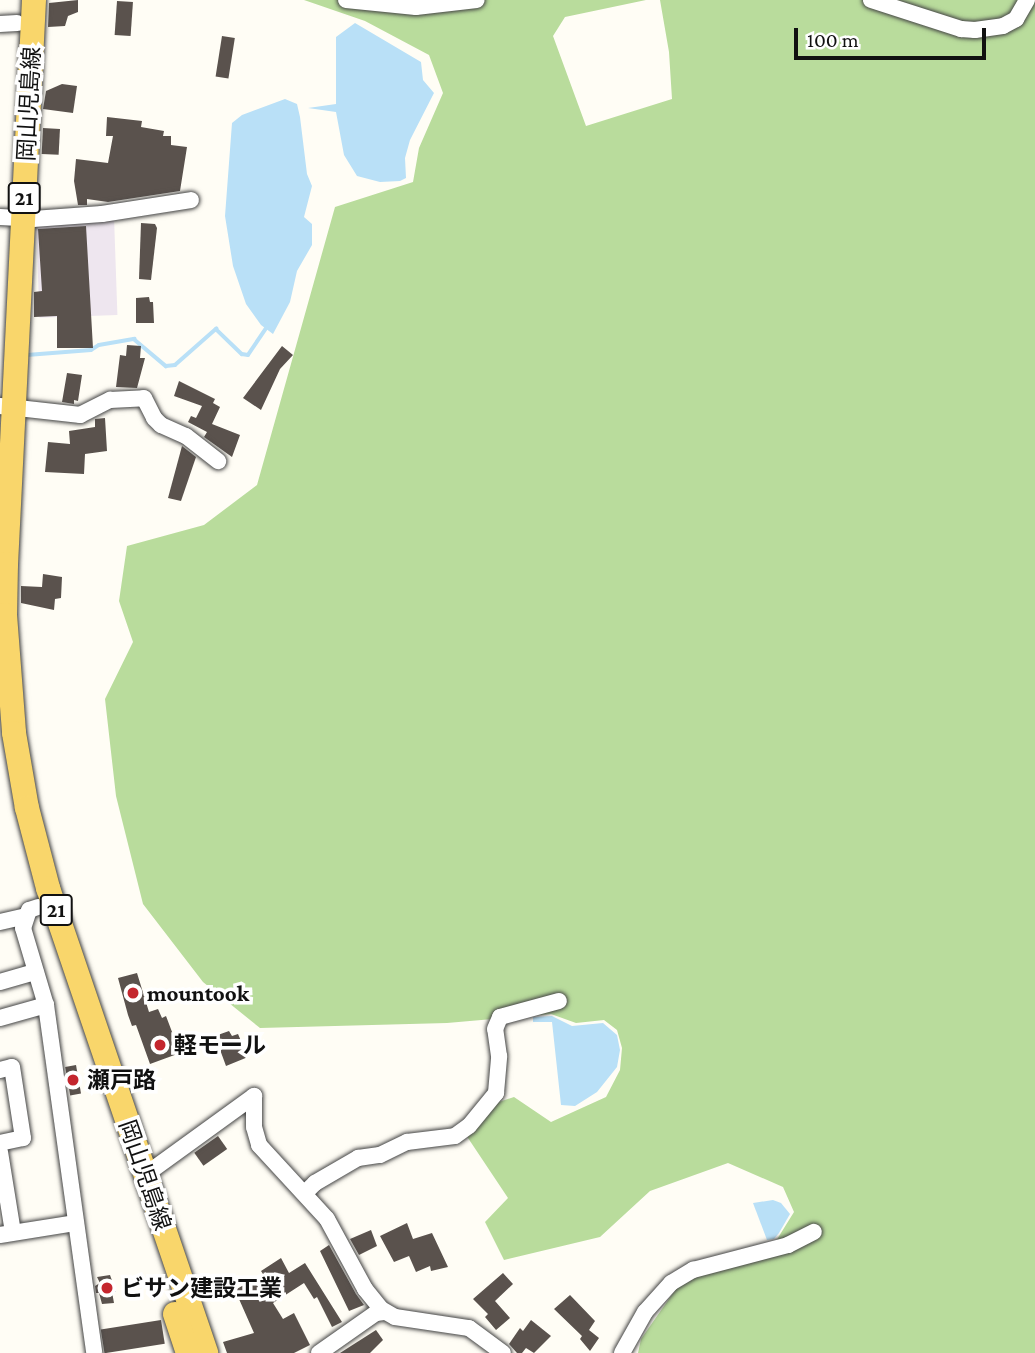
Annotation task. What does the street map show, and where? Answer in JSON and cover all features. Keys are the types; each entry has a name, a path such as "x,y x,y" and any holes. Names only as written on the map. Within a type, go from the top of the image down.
{"main road":[{"name":"岡山児島線","path":"19,8 5,358 5,615 9,694 37,901"},
{"name":"岡山児島線","path":"0,752 37,901 206,1353"},
{"name":"岡山児島線","path":"135,1161 188,1353"}],"street":[{"path":"346,0 416,7 477,0"},
{"path":"871,0 913,6 961,29 975,30 1016,19 1027,0"},
{"path":"10,217 102,214 191,200"},
{"path":"7,407 80,415 110,400 144,398 154,418 161,425 186,436 218,461"},
{"path":"0,922 37,901"},
{"path":"37,901 23,928 46,1005 94,1353"},
{"path":"0,982 36,972"},
{"path":"304,1193 315,1183 358,1158 380,1155 408,1142 455,1136 469,1126 496,1093 499,1056 495,1029 500,1017 559,1001"},
{"path":"0,1017 46,1005"},
{"path":"0,1070 12,1067 23,1138 0,1143"},
{"path":"135,1161 254,1096 254,1127 259,1145 327,1219 365,1289 384,1312 395,1317 469,1328 503,1353"},
{"path":"0,1152 7,1234 76,1223"},
{"path":"622,1353 645,1312 671,1283 693,1270 788,1245 814,1232"},
{"path":"319,1353 376,1313 384,1312"}],"shaded area":[{"path":"114,217 117,315 39,318 36,220"}],"green space":[{"path":"304,0 646,0 565,17 553,36 586,126 672,99 669,52 660,0 1035,0 1035,1353 638,1353 641,1339 678,1286 776,1241 794,1212 783,1187 728,1163 650,1191 600,1237 504,1260 485,1222 508,1198 466,1135 496,1103 514,1097 551,1122 606,1097 620,1070 622,1048 617,1030 604,1020 576,1023 551,1014 447,1023 260,1028 203,982 143,904 116,796 105,699 133,642 119,601 127,546 204,525 257,485 335,207 413,182 419,148 443,93 429,55 365,21"}],"water":[{"path":"355,23 421,62 423,80 434,93 410,140 405,158 406,178 400,181 380,182 357,176 344,155 336,112 308,108 336,104 336,37"},
{"path":"285,99 297,104 300,117 307,174 312,186 304,217 312,224 312,245 297,271 290,302 273,334 261,325 246,304 233,266 225,216 232,123 242,115"},
{"path":"552,1016 572,1026 603,1023 617,1035 620,1050 617,1067 597,1092 575,1106 561,1105 552,1022 533,1022 533,1017"},
{"path":"773,1200 781,1203 790,1214 774,1239 767,1240 753,1203"}],"building":[{"path":"78,0 78,12 68,16 65,26 48,27 49,3"},
{"path":"117,1 133,2 131,36 115,35"},
{"path":"222,36 235,38 228,79 216,76"},
{"path":"62,84 77,86 73,113 43,109 46,91"},
{"path":"107,117 142,121 141,127 164,131 163,136 171,136 171,145 187,147 180,191 108,202 87,199 87,205 78,205 74,181 76,159 108,163 113,136 106,136"},
{"path":"43,128 60,129 59,155 42,154"},
{"path":"141,223 155,224 157,228 151,280 139,279"},
{"path":"86,226 93,348 57,348 57,316 34,317 34,292 42,291 38,229"},
{"path":"149,297 150,302 153,302 154,323 136,323 136,298"},
{"path":"127,345 141,346 140,358 145,358 137,388 116,387 120,355 126,356"},
{"path":"282,346 293,355 280,369 261,410 243,398"},
{"path":"67,373 82,375 78,401 74,400 74,404 62,402"},
{"path":"179,381 215,399 213,403 220,407 212,424 240,435 232,457 204,437 207,432 188,422 191,416 196,418 202,406 174,396"},
{"path":"105,418 107,451 85,454 84,474 45,472 48,442 70,444 69,431 95,427 95,419"},
{"path":"182,446 196,457 181,501 168,498"},
{"path":"43,574 62,577 61,598 55,599 54,610 21,603 21,586 42,587"},
{"path":"137,973 149,1012 158,1009 162,1018 166,1016 180,1053 150,1064 136,1025 132,1026 118,978"},
{"path":"229,1031 232,1036 238,1034 248,1057 226,1066 215,1036"},
{"name":"瀬戸路","path":"76,1065 81,1094 70,1095 65,1067"},
{"path":"218,1136 227,1149 203,1166 194,1153"},
{"path":"407,1223 413,1239 432,1233 448,1267 431,1271 430,1266 416,1272 409,1256 394,1262 380,1236"},
{"path":"371,1230 377,1246 359,1255 350,1239"},
{"path":"329,1245 364,1305 349,1311 320,1251"},
{"path":"281,1258 289,1273 305,1263 342,1322 332,1327 317,1297 314,1299 304,1283 273,1303 283,1319 294,1313 310,1345 294,1353 227,1353 223,1342 254,1333 235,1290 263,1274 261,1271"},
{"path":"503,1273 513,1284 495,1301 510,1318 496,1330 485,1317 488,1314 473,1299"},
{"name":"ビサン建設工業","path":"110,1275 116,1292 112,1292 114,1303 102,1304 99,1293 96,1293 95,1286 100,1283 97,1277"},
{"path":"570,1295 595,1321 589,1330 599,1338 590,1351 580,1339 582,1336 554,1309"},
{"path":"161,1320 165,1344 104,1353 101,1330"},
{"path":"531,1320 551,1336 534,1353 526,1348 522,1353 517,1353 509,1344 520,1328 523,1331"},
{"path":"376,1330 383,1340 370,1353 340,1353"}],"waterway":[{"path":"27,355 91,350 99,345 134,339 166,366 175,365 216,329 242,354 248,355 267,327"}],"place":[{"name":"mountook","path":"133,993"},
{"name":"軽モール","path":"160,1045"},
{"name":"瀬戸路","path":"73,1080"},
{"name":"ビサン建設工業","path":"107,1288"}]}
